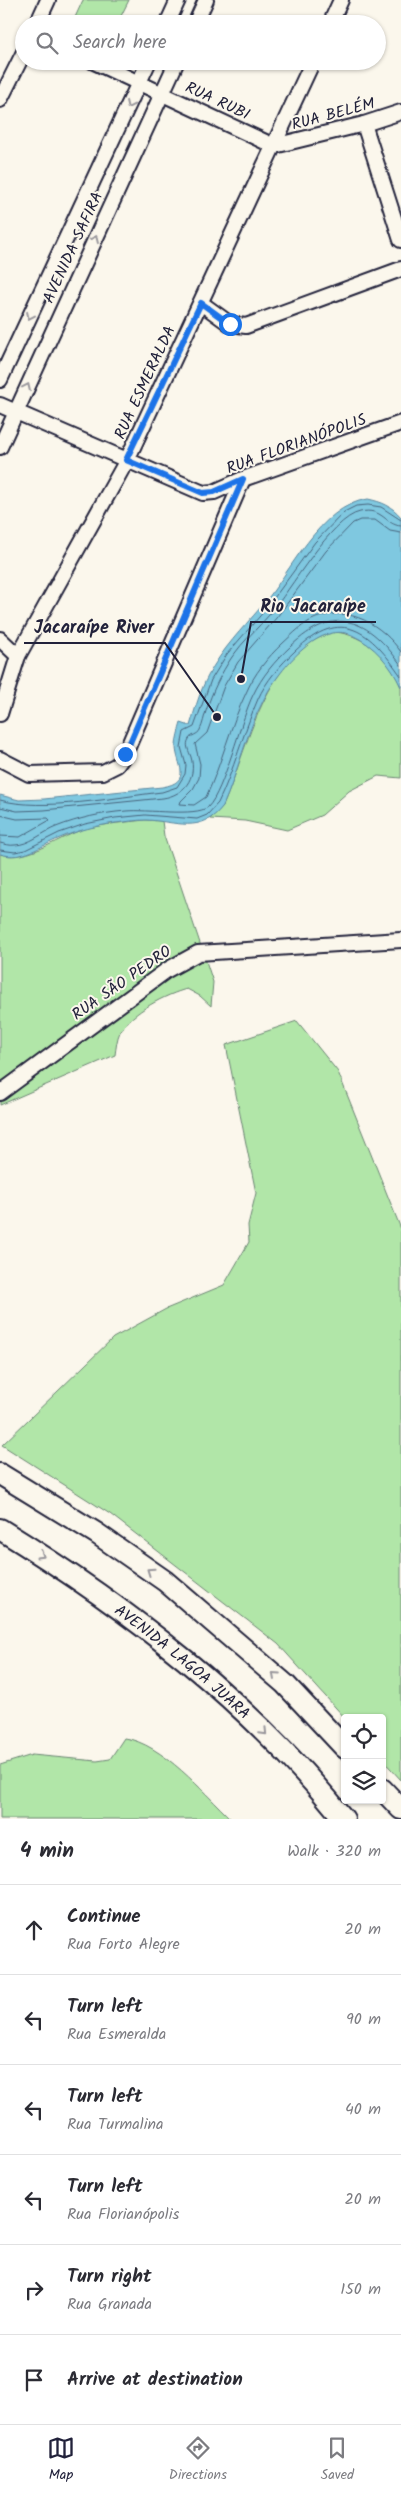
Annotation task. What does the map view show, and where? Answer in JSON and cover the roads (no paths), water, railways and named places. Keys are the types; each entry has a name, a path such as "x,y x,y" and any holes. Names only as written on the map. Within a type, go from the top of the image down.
{"main road":[{"path":"0,1474 96,1533 165,1581 285,1684 341,1744"},
{"name":"AVENIDA LAGOA JUARA","path":"0,1529 67,1571 164,1642 252,1720 323,1792 344,1819"},
{"path":"386,1793 401,1809"}],"street":[{"path":"42,15 48,0"},
{"path":"171,15 178,0"},
{"path":"199,15 206,0"},
{"path":"334,15 341,0"},
{"path":"0,100 15,70"},
{"name":"RUA RUBI","path":"111,70 274,146"},
{"name":"AVENIDA SAFIRA","path":"0,380 145,70"},
{"name":"AVENIDA SAFIRA","path":"0,447 173,70"},
{"name":"RUA ESMERALDA","path":"0,714 18,656 126,460 309,70"},
{"name":"RUA BELÉM","path":"274,146 364,124 401,112"},
{"path":"364,124 401,240"},
{"path":"201,303 230,324 246,326 401,269"},
{"path":"0,405 126,460"},
{"name":"RUA FLORIANÓPOLIS","path":"126,460 203,493 214,492 243,479 401,423"},
{"path":"0,759 29,774 103,772 117,765 125,754 243,479"},
{"path":"0,640 18,656"},
{"name":"RUA SÃO PEDRO","path":"0,1093 167,970 198,953 401,940"}],"water":[{"path":"368,499 386,505 401,517 401,687 381,656 368,644 352,635 339,632 326,635 300,652 278,676 270,688 252,725 223,806 215,815 206,821 188,824 146,820 108,824 74,833 24,854 8,856 0,854 0,795 19,800 44,799 162,787 172,785 178,781 181,771 176,744 181,723 190,726 208,676 220,657 272,593 307,542 321,527 335,514 351,504"}],"place":[{"name":"Rio Jacaraípe","path":"241,679"},
{"name":"Jacaraípe River","path":"217,717"}]}
